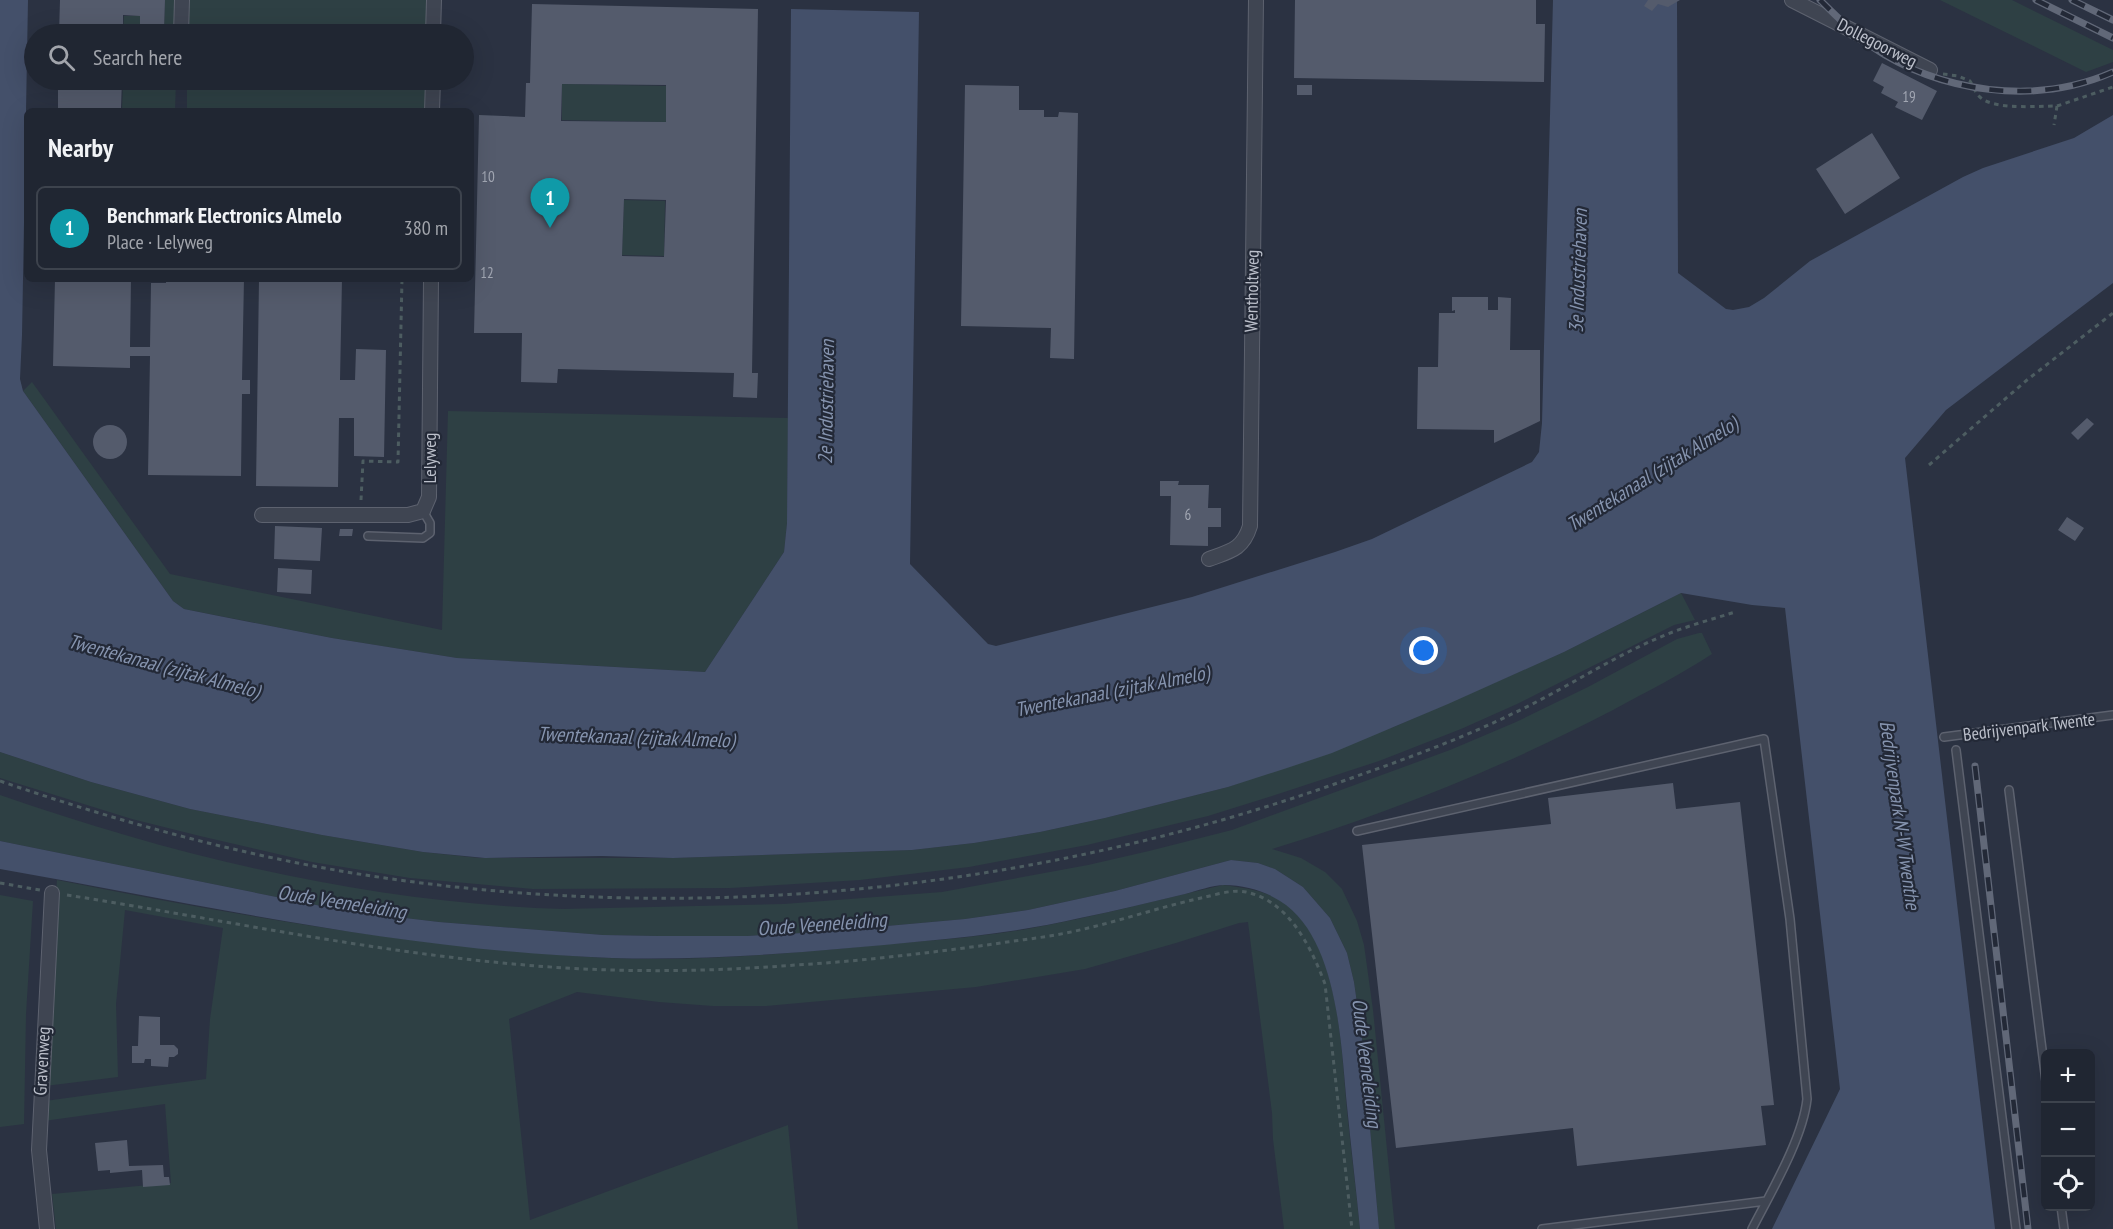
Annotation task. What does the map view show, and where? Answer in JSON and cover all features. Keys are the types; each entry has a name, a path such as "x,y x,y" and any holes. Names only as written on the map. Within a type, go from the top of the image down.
{"street":[{"path":"181,24 182,0"},
{"path":"433,24 434,0"},
{"name":"Wentholtweg","path":"1209,559 1230,552 1246,540 1250,526 1256,0"},
{"name":"Dollegoorweg","path":"1792,0 1930,70"},
{"path":"432,90 432,108"},
{"name":"Lelyweg","path":"423,511 429,497 431,282"},
{"path":"262,515 408,515 423,511"},
{"name":"Gravenweg","path":"47,1229 39,1150 52,892"}],"lane":[{"path":"369,536 423,538 430,533 430,523 423,511"},
{"name":"Bedrijvenpark Twente","path":"1944,737 2113,716"},
{"path":"1357,831 1764,738 1790,919 1807,1099 1805,1116 1798,1134 1752,1229"},
{"path":"1956,750 2016,1229"},
{"path":"2009,790 2042,1049"},
{"path":"1542,1229 1766,1202"},
{"path":"2062,1211 2064,1229"}],"path":[{"path":"1930,70 1970,81 1982,99 1994,104 2057,106 2113,87"},
{"path":"2054,125 2057,106"},
{"path":"361,515 363,461 398,462 402,282"},
{"path":"1929,465 2027,380 2113,314"},
{"path":"0,781 110,817 233,848 314,866 430,884 536,894 608,897 782,895 894,885 1016,868 1170,834 1251,811 1328,786 1464,735 1514,714 1656,639 1735,612"},
{"path":"0,883 389,950 534,966 675,970 794,966 915,955 1067,933 1224,892 1244,891 1264,898 1282,912 1299,931 1314,956 1325,984 1352,1229"}],"shaded area":[{"path":"165,0 177,0 177,24 164,24"},
{"path":"187,0 427,0 426,24 186,24"},
{"path":"1940,0 2012,0 2113,50 2113,62 2086,72"},
{"path":"124,16 140,16 140,24 124,24"},
{"path":"562,84 666,86 666,122 562,120"},
{"path":"123,90 176,90 175,108 122,108"},
{"path":"187,90 425,90 425,108 187,108"},
{"path":"624,200 665,201 664,256 622,255"},
{"path":"32,382 170,574 442,630 448,411 788,418 787,523 784,552 705,672 457,658 332,638 184,609 173,601 23,391"},
{"path":"1681,593 1695,620 1674,625 1517,704 1461,729 1379,761 1208,816 1087,845 969,867 860,880 730,888 533,889 410,878 312,862 200,836 132,819 0,778 0,752 91,782 190,809 322,835 423,852 479,858 673,858 912,850 1040,832 1228,787 1396,726 1564,652"},
{"path":"1702,633 1712,654 1572,731 1488,770 1403,804 1272,849 1301,858 1325,872 1342,889 1357,921 1364,945 1373,1010 1395,1229 1379,1229 1362,1038 1354,982 1347,953 1330,918 1303,887 1275,869 1258,863 1231,860 1115,891 1028,910 965,919 820,932 747,936 658,936 603,935 439,922 346,911 0,841 0,795 137,839 207,857 348,887 419,898 563,909 784,904 942,892 1088,865 1232,830 1450,750 1516,722 1588,687 1677,639"},
{"path":"57,880 331,929 469,947 640,959 771,954 967,937 1052,924 1223,885 1255,890 1284,903 1303,921 1317,944 1327,970 1339,1028 1360,1229 1284,1229 1248,922 1085,969 976,987 766,1006 713,1006 659,1002 577,992 509,1019 530,1220 788,1125 798,1229 56,1229 52,1194 171,1183 165,1104 44,1121 45,1101 206,1079 210,1019 223,928 125,910 116,1004 118,1077 45,1086 47,1014"},
{"path":"0,895 33,901 26,1014 24,1124 0,1127"}],"water":[{"path":"0,0 28,0 28,24 24,24 24,90 26,90 26,108 24,108 20,379 23,391 173,601 184,609 332,638 457,658 705,672 784,552 787,523 791,9 919,12 910,564 988,644 996,646 1192,597 1335,552 1372,539 1532,462 1539,452 1542,423 1553,0 1677,0 1678,273 1726,309 1749,307 1764,298 1810,261 1963,177 1983,168 2074,138 2113,115 2113,283 1946,410 1905,458 1995,1229 1772,1229 1840,1089 1785,608 1681,593 1564,652 1332,753 1228,787 1105,818 974,843 912,850 673,858 602,856 485,858 423,852 190,809 91,782 0,752"},
{"path":"0,841 346,911 439,922 603,935 658,936 747,936 820,932 965,919 1028,910 1115,891 1231,860 1258,863 1275,869 1303,887 1330,918 1347,953 1354,982 1362,1038 1379,1229 1360,1229 1342,1053 1333,994 1325,966 1314,940 1299,918 1280,901 1254,889 1232,885 1215,886 1061,922 964,937 769,954 691,958 612,958 535,954 381,936 0,869"}],"building":[{"path":"60,0 165,0 164,24 140,24 140,16 123,15 123,24 59,24"},
{"path":"1295,0 1536,0 1536,24 1545,24 1544,82 1294,78"},
{"path":"1648,0 1680,0 1668,7 1658,4 1652,11 1644,6"},
{"path":"532,4 758,9 752,373 758,373 757,398 733,397 734,373 558,369 557,383 521,382 522,333 474,333 479,115 525,117 526,83 530,83","holes":["562,84 666,85 666,122 561,121","624,199 666,200 664,257 622,256"]},
{"path":"1882,63 1937,91 1922,120 1895,107 1898,102 1881,93 1884,87 1873,81"},
{"path":"965,85 1019,86 1019,110 1044,110 1044,117 1058,117 1059,112 1078,113 1074,359 1050,358 1051,328 961,326"},
{"path":"1297,85 1312,85 1312,95 1297,95"},
{"path":"58,90 122,90 121,108 58,108"},
{"path":"1872,133 1900,178 1845,214 1816,169"},
{"path":"55,282 131,282 130,347 150,347 151,283 244,282 242,380 250,380 250,394 242,394 241,476 148,475 150,356 130,356 130,368 53,366"},
{"path":"259,282 342,282 340,380 355,380 356,349 386,350 384,457 354,456 354,418 339,418 338,487 256,486"},
{"path":"1452,297 1488,297 1488,310 1498,310 1498,297 1511,298 1510,350 1540,350 1540,421 1494,443 1494,430 1417,429 1418,367 1438,367 1439,313 1455,313 1455,310 1452,311"},
{"path":"2087,418 2094,424 2078,440 2071,433"},
{"path":"110,425 122,430 127,442 122,454 110,459 98,454 93,442 98,430"},
{"path":"1160,481 1179,481 1178,485 1209,485 1208,508 1221,508 1221,527 1208,527 1208,546 1170,545 1171,496 1160,496"},
{"path":"2067,517 2084,528 2075,541 2058,530"},
{"path":"275,526 322,528 320,561 274,559"},
{"path":"340,529 353,529 352,536 339,536"},
{"path":"278,568 312,570 311,594 277,592"},
{"path":"1673,783 1676,809 1740,802 1774,1105 1761,1106 1766,1145 1577,1166 1573,1128 1396,1148 1362,845 1551,824 1548,798"},
{"path":"139,1016 160,1017 160,1045 174,1045 178,1049 178,1054 169,1057 168,1067 151,1066 151,1059 145,1059 144,1063 132,1063 132,1046 138,1046"},
{"path":"127,1140 129,1166 163,1165 164,1177 169,1177 170,1185 143,1187 142,1170 110,1173 110,1170 98,1171 95,1143"}],"railway":[{"path":"1820,0 1871,46 1927,75 1958,84 2021,91 2052,89 2083,83 2113,72"},
{"path":"2036,0 2113,38"},
{"path":"2072,0 2113,20"},
{"path":"1975,766 2028,1229"}],"place":[{"name":"Benchmark Electronics Almelo","path":"550,228"}],"water label":[{"name":"3e Industriehaven","path":"1578,271"},
{"name":"2e Industriehaven","path":"826,402"},
{"name":"Twentekanaal (zijtak Almelo)","path":"1652,474"},
{"name":"Twentekanaal (zijtak Almelo)","path":"164,666"},
{"name":"Twentekanaal (zijtak Almelo)","path":"1112,691"},
{"name":"Twentekanaal (zijtak Almelo)","path":"636,737"},
{"name":"Bedrijvenpark N-W Twenthe","path":"1900,815"},
{"name":"Oude Veeneleiding","path":"342,902"},
{"name":"Oude Veeneleiding","path":"822,924"},
{"name":"Oude Veeneleiding","path":"1367,1063"}]}
